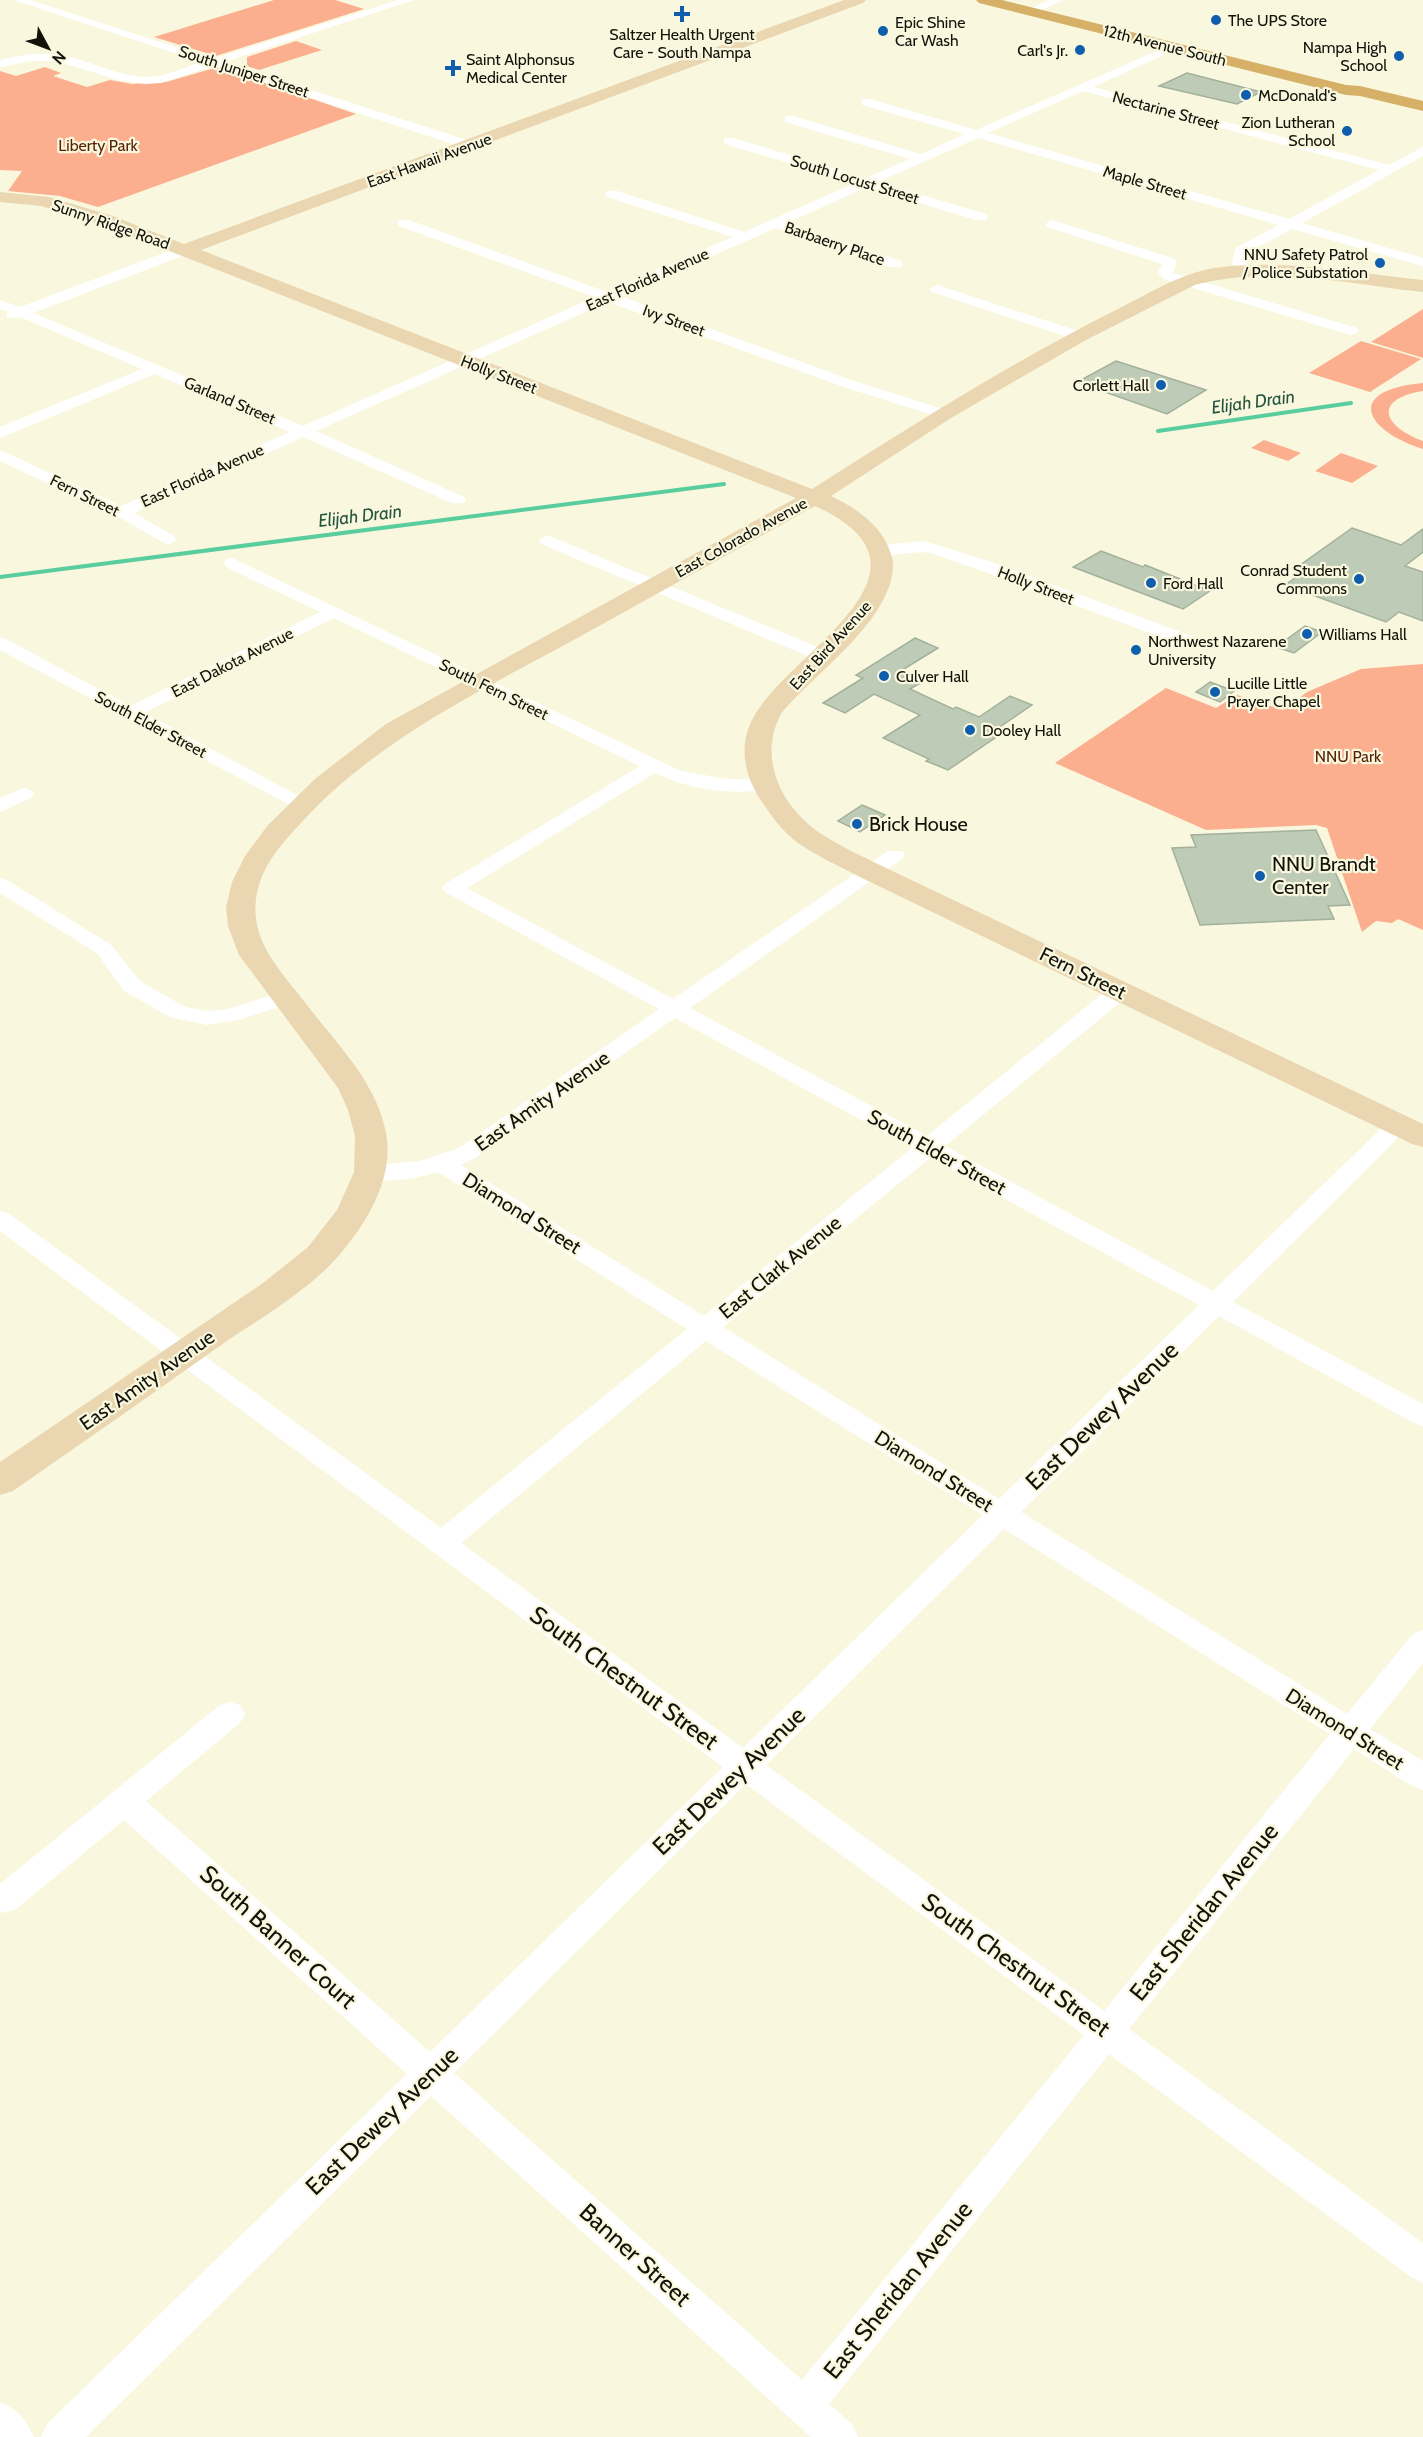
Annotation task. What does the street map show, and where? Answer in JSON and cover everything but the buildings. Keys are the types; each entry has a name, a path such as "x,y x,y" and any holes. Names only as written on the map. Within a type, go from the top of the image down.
{"main road":[{"name":"12th Avenue South","path":"984,0 1346,90 1360,90 1423,106"},
{"name":"12th Avenue South","path":"1346,90 1352,95 1423,112"}],"street":[{"name":"South Juniper Street","path":"19,0 469,145"},
{"path":"0,64 20,59 53,57 122,78 144,81 169,78 409,0"},
{"name":"East Hawaii Avenue","path":"0,320 858,0"},
{"path":"1030,11 1059,0"},
{"name":"East Florida Avenue","path":"120,512 1173,47"},
{"name":"Nectarine Street","path":"1080,87 1390,170"},
{"name":"Maple Street","path":"866,102 1423,262"},
{"path":"789,119 922,158"},
{"name":"South Locust Street","path":"729,141 981,217"},
{"path":"1244,271 1239,262 1241,251 1423,151"},
{"path":"612,194 744,236"},
{"name":"Sunny Ridge Road","path":"0,197 67,206 185,250"},
{"name":"Ivy Street","path":"404,222 849,384 944,414"},
{"name":"Barbaerry Place","path":"775,223 896,264"},
{"path":"1052,224 1170,262 1165,272 1168,276 1352,331"},
{"name":"Holly Street","path":"185,250 814,497"},
{"path":"1187,282 1212,274 1244,271 1303,273 1423,286"},
{"name":"East Colorado Avenue","path":"301,805 395,729 814,497 944,414 1079,336 1187,282"},
{"path":"938,289 1079,336"},
{"name":"Garland Street","path":"0,304 302,431 458,500"},
{"path":"0,433 155,369"},
{"name":"Fern Street","path":"0,455 120,512 168,540"},
{"path":"814,497 841,510 864,527 881,550"},
{"path":"547,540 821,656"},
{"name":"Holly Street","path":"881,550 924,546 986,566 1188,641"},
{"name":"East Bird Avenue","path":"764,784 757,757 759,733 770,711 869,606 881,579 881,550"},
{"name":"South Fern Street","path":"232,563 676,776 727,785 764,784"},
{"name":"East Dakota Avenue","path":"130,713 333,612"},
{"name":"South Elder Street","path":"0,643 301,805"},
{"name":"South Elder Street","path":"654,766 452,888 1423,1416"},
{"name":"Fern Street","path":"764,784 779,809 807,836 884,864 1120,990 1410,1131"},
{"path":"0,807 24,794"},
{"path":"301,805 255,865 244,887 240,909 243,933 254,955 356,1093 364,1110 371,1136 370,1172"},
{"name":"East Amity Avenue","path":"0,1480 274,1291 320,1255 352,1214 370,1172 403,1173 444,1165 467,1153 884,864"},
{"path":"0,884 98,945 114,960 120,973 132,986 178,1012 207,1018 230,1015 285,998"},
{"name":"East Clark Avenue","path":"440,1544 1120,990"},
{"name":"East Dewey Avenue","path":"60,2437 1216,1304 1410,1131"},
{"name":"Diamond Street","path":"444,1165 1423,1777"},
{"name":"South Chestnut Street","path":"0,1219 1423,2265"},
{"name":"East Sheridan Avenue","path":"804,2406 1423,1642"},
{"path":"5,1899 230,1714"},
{"name":"South Banner Court","path":"124,1801 431,2073"},
{"name":"Banner Street","path":"431,2073 839,2437"},
{"path":"0,2420 15,2437"}],"green space":[{"path":"274,0 335,0 364,9 216,56 154,37"},
{"path":"296,41 322,50 259,70 247,66 247,57"},
{"name":"Liberty Park","path":"45,67 61,73 53,76 87,87 110,80 132,84 166,82 218,67 356,114 98,207 60,196 8,191 22,171 0,170 0,71 16,76"},
{"path":"1423,309 1423,358 1371,342"},
{"path":"1361,341 1421,359 1370,392 1309,373"},
{"path":"1423,383 1423,391 1396,400 1390,406 1389,413 1392,421 1399,428 1423,441 1423,449 1402,441 1386,431 1376,421 1371,411 1373,402 1382,393 1398,387"},
{"path":"1264,440 1301,453 1288,461 1251,448"},
{"path":"1341,453 1378,466 1352,483 1315,471"},
{"name":"NNU Park","path":"1423,664 1423,930 1398,919 1392,923 1376,921 1362,932 1327,828 1316,825 1206,830 1055,763 1166,688 1216,708 1237,695 1283,710 1307,692 1361,669"}],"waterway":[{"name":"Elijah Drain","path":"1158,431 1351,403"},
{"name":"Elijah Drain","path":"0,577 724,484"}],"place":[{"name":"Saltzer Health Urgent Care - South Nampa","path":"682,14"},
{"name":"The UPS Store","path":"1216,20"},
{"name":"Epic Shine Car Wash","path":"883,31"},
{"name":"Carl's Jr.","path":"1080,50"},
{"name":"Nampa High School","path":"1399,56"},
{"name":"Saint Alphonsus Medical Center","path":"453,68"},
{"name":"McDonald's","path":"1246,95"},
{"name":"Zion Lutheran School","path":"1347,131"},
{"name":"NNU Safety Patrol / Police Substation","path":"1380,263"},
{"name":"Corlett Hall","path":"1161,385"},
{"name":"Conrad Student Commons","path":"1359,579"},
{"name":"Ford Hall","path":"1151,583"},
{"name":"Williams Hall","path":"1307,634"},
{"name":"Northwest Nazarene University","path":"1136,650"},
{"name":"Culver Hall","path":"884,676"},
{"name":"Lucille Little Prayer Chapel","path":"1215,692"},
{"name":"Dooley Hall","path":"970,730"},
{"name":"Brick House","path":"857,824"},
{"name":"NNU Brandt Center","path":"1260,876"}]}
